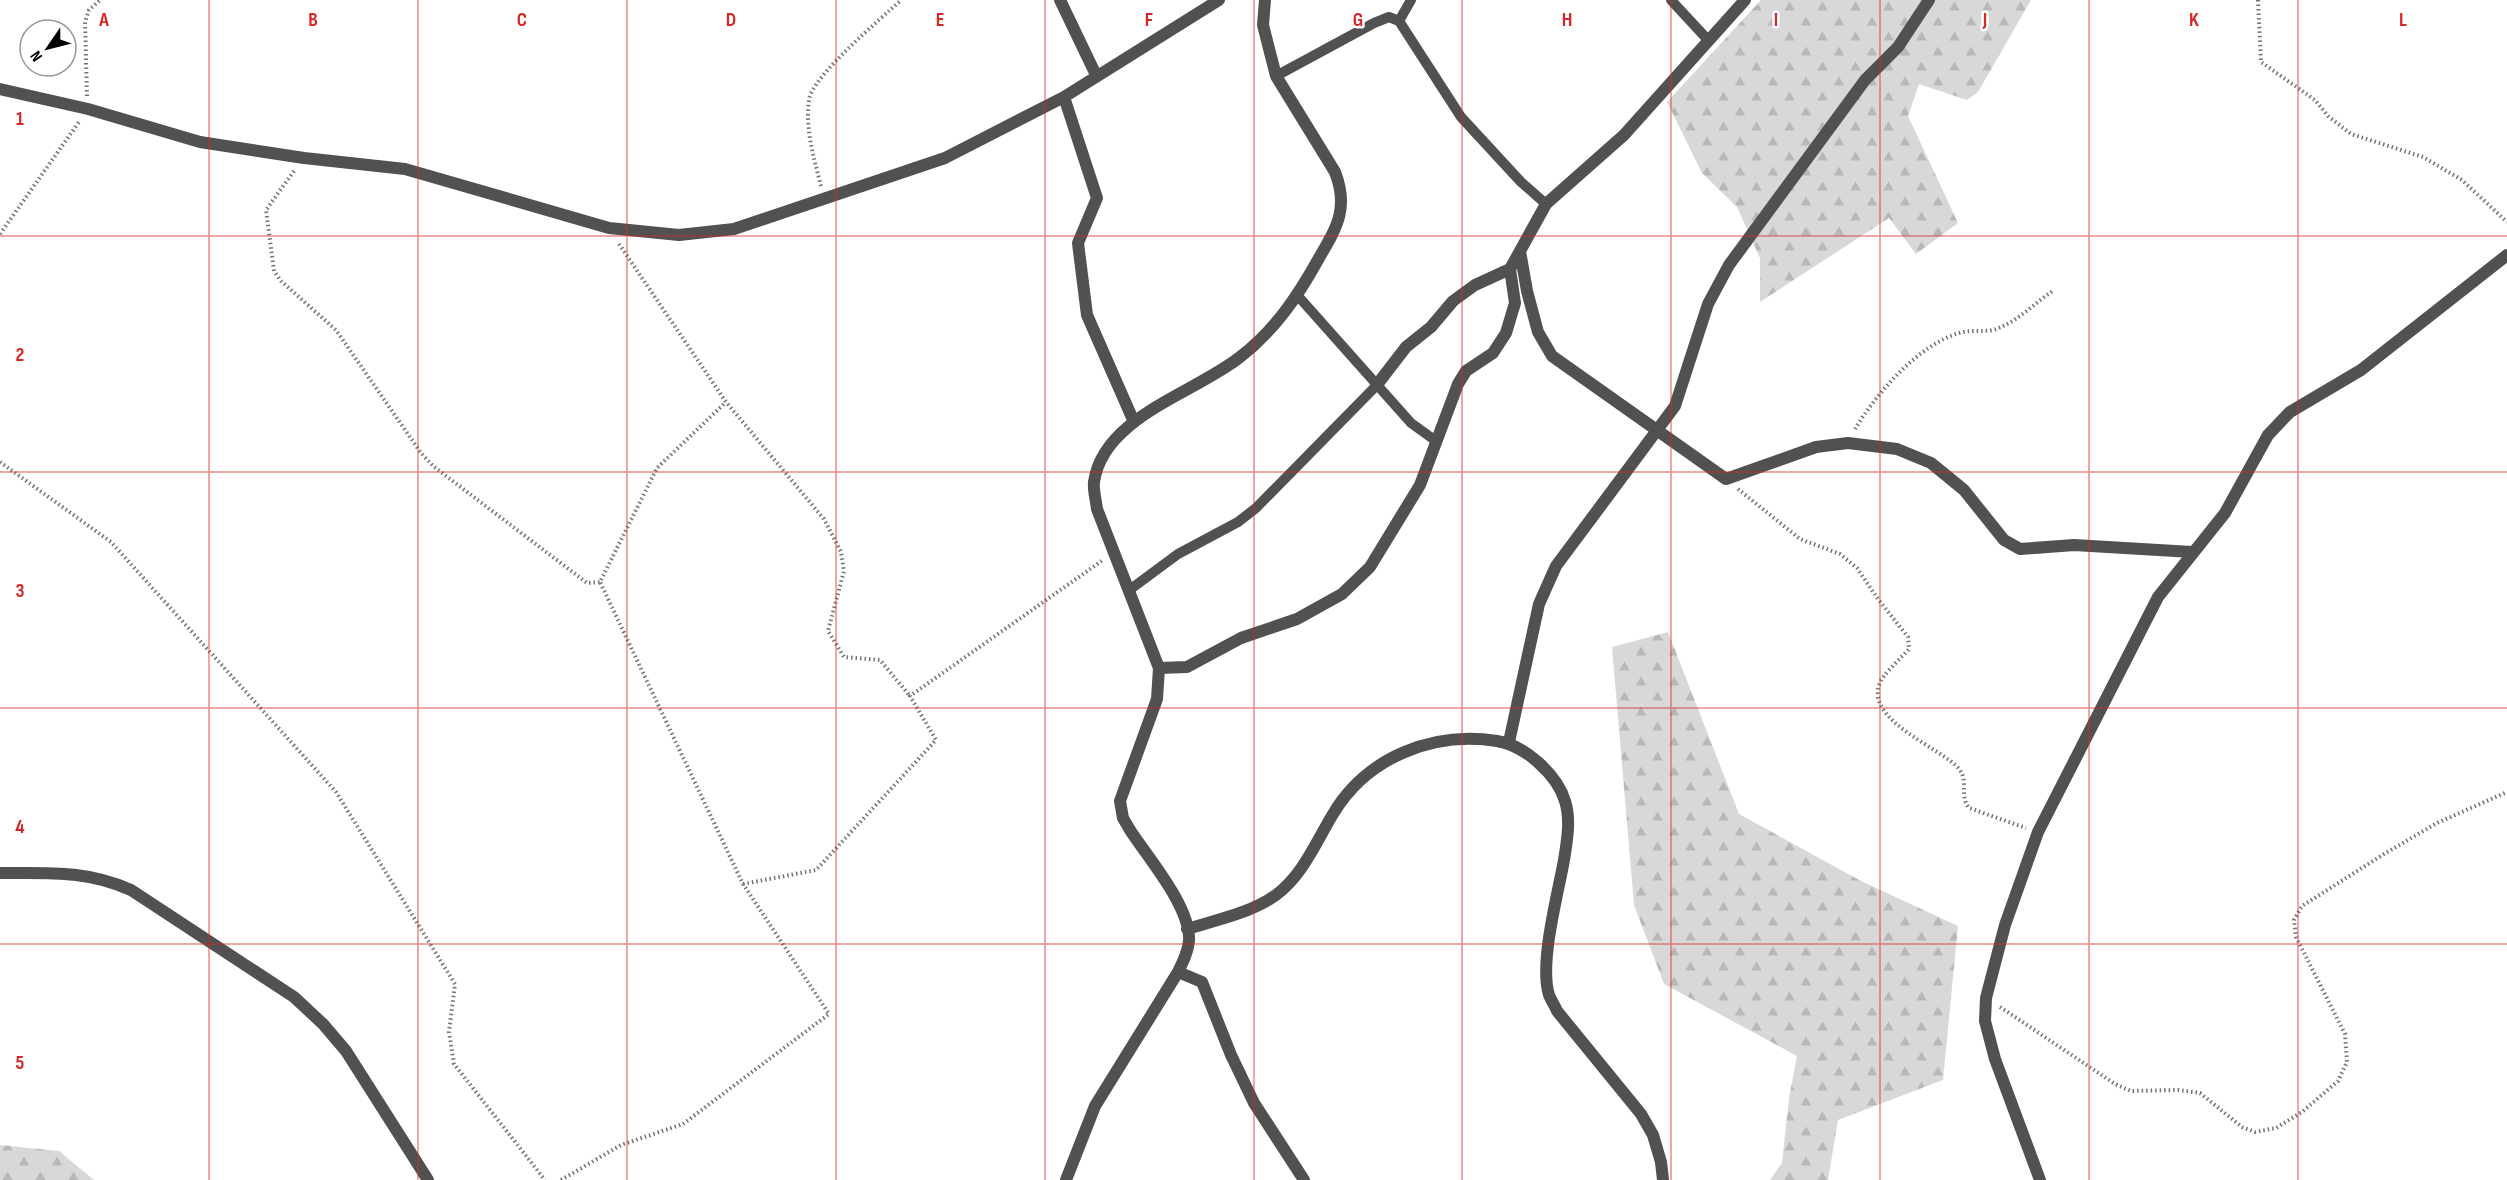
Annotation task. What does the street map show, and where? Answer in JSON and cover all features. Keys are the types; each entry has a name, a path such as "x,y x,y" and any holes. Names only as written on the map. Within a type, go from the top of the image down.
{"street":[{"path":"1060,0 1096,75"},
{"path":"0,89 88,109 200,142 304,158 405,169 609,228 679,235 734,229 945,158 1064,97 1219,0"},
{"path":"1066,1180 1095,1106 1178,972 1186,955 1189,940 1180,907 1123,818 1120,801 1157,699 1160,668 1097,509 1094,483 1099,464 1115,439 1134,422 1238,359 1277,323 1298,296 1334,232 1342,208 1342,189 1335,172 1276,76 1263,25 1265,0"},
{"path":"1376,386 1406,347 1431,327 1453,301 1475,285 1510,269 1546,204 1624,135 1745,0"},
{"path":"1509,742 1539,604 1556,566 1675,406 1708,304 1729,265 1865,80 1898,47 1929,0"},
{"path":"1064,97 1097,198 1078,243 1087,315 1134,422"},
{"path":"1520,251 1527,291 1538,332 1552,356 1726,479 1816,447 1848,442 1897,448 1931,464 1964,490 2004,540 2020,549 2074,545 2192,552"},
{"path":"2040,1180 1995,1059 1985,1021 1986,998 2005,925 2038,832 2158,597 2225,513 2268,435 2290,412 2361,370 2507,255"},
{"path":"1160,668 1187,667 1241,638 1297,619 1342,594 1370,567 1420,486 1458,384 1466,371 1493,353 1506,333 1515,303 1510,269"},
{"path":"1187,929 1258,906 1275,896 1304,865 1345,796 1385,762 1407,750 1435,741 1482,738 1509,742 1535,758 1565,800 1568,824 1549,942 1546,976 1549,994 1557,1011 1641,1114 1653,1135 1661,1162 1663,1180"},
{"path":"0,873 78,874 107,879 131,890 294,997 323,1023 346,1051 428,1180"},
{"path":"1178,972 1202,982 1231,1055 1254,1103 1304,1180"}],"lane":[{"path":"1399,21 1411,0"},
{"path":"1671,0 1708,40"},
{"path":"1276,76 1374,23 1389,17 1399,21 1461,117 1521,182 1546,204"},
{"path":"1298,296 1411,423 1436,441"},
{"path":"1128,591 1178,554 1238,522 1256,508 1376,386"}],"path":[{"path":"0,234 88,109 85,22 88,10 100,0"},
{"path":"824,198 808,131 809,97 834,62 901,0"},
{"path":"2258,0 2261,62 2315,100 2328,116 2351,134 2423,157 2462,180 2507,222"},
{"path":"304,158 266,210 274,271 281,281 336,330 421,453 433,466 587,583 600,582"},
{"path":"609,228 726,402 824,519 841,552 844,571 828,630 844,657 880,660 910,696 936,740 816,870 743,884"},
{"path":"1848,442 1862,418 1900,371 1938,341 1961,332 1995,330 2054,290"},
{"path":"600,582 657,468 726,402"},
{"path":"0,462 111,542 336,792 455,984 449,1032 454,1064 544,1180"},
{"path":"1726,479 1800,539 1840,554 1857,568 1908,637 1909,649 1879,684 1878,696 1885,712 1918,741 1958,767 1964,776 1963,801 1969,808 2038,832"},
{"path":"910,696 1113,553"},
{"path":"561,1180 621,1145 683,1124 829,1014 743,884 600,582"},
{"path":"1986,998 2115,1084 2132,1091 2179,1090 2200,1093 2242,1127 2254,1132 2276,1128 2302,1112 2338,1081 2347,1062 2345,1034 2296,937 2294,920 2302,906 2384,854 2437,824 2507,792"}],"green space":[{"path":"1761,0 2031,0 1978,92 1967,100 1919,84 1908,116 1958,223 1916,254 1889,218 1760,302 1760,258 1737,207 1702,173 1667,102"},
{"path":"1668,632 1739,814 1861,881 1958,926 1943,1080 1838,1120 1828,1180 1770,1180 1782,1163 1789,1098 1797,1056 1664,984 1634,905 1612,647"},
{"path":"0,1145 59,1151 94,1180 0,1180"}]}
